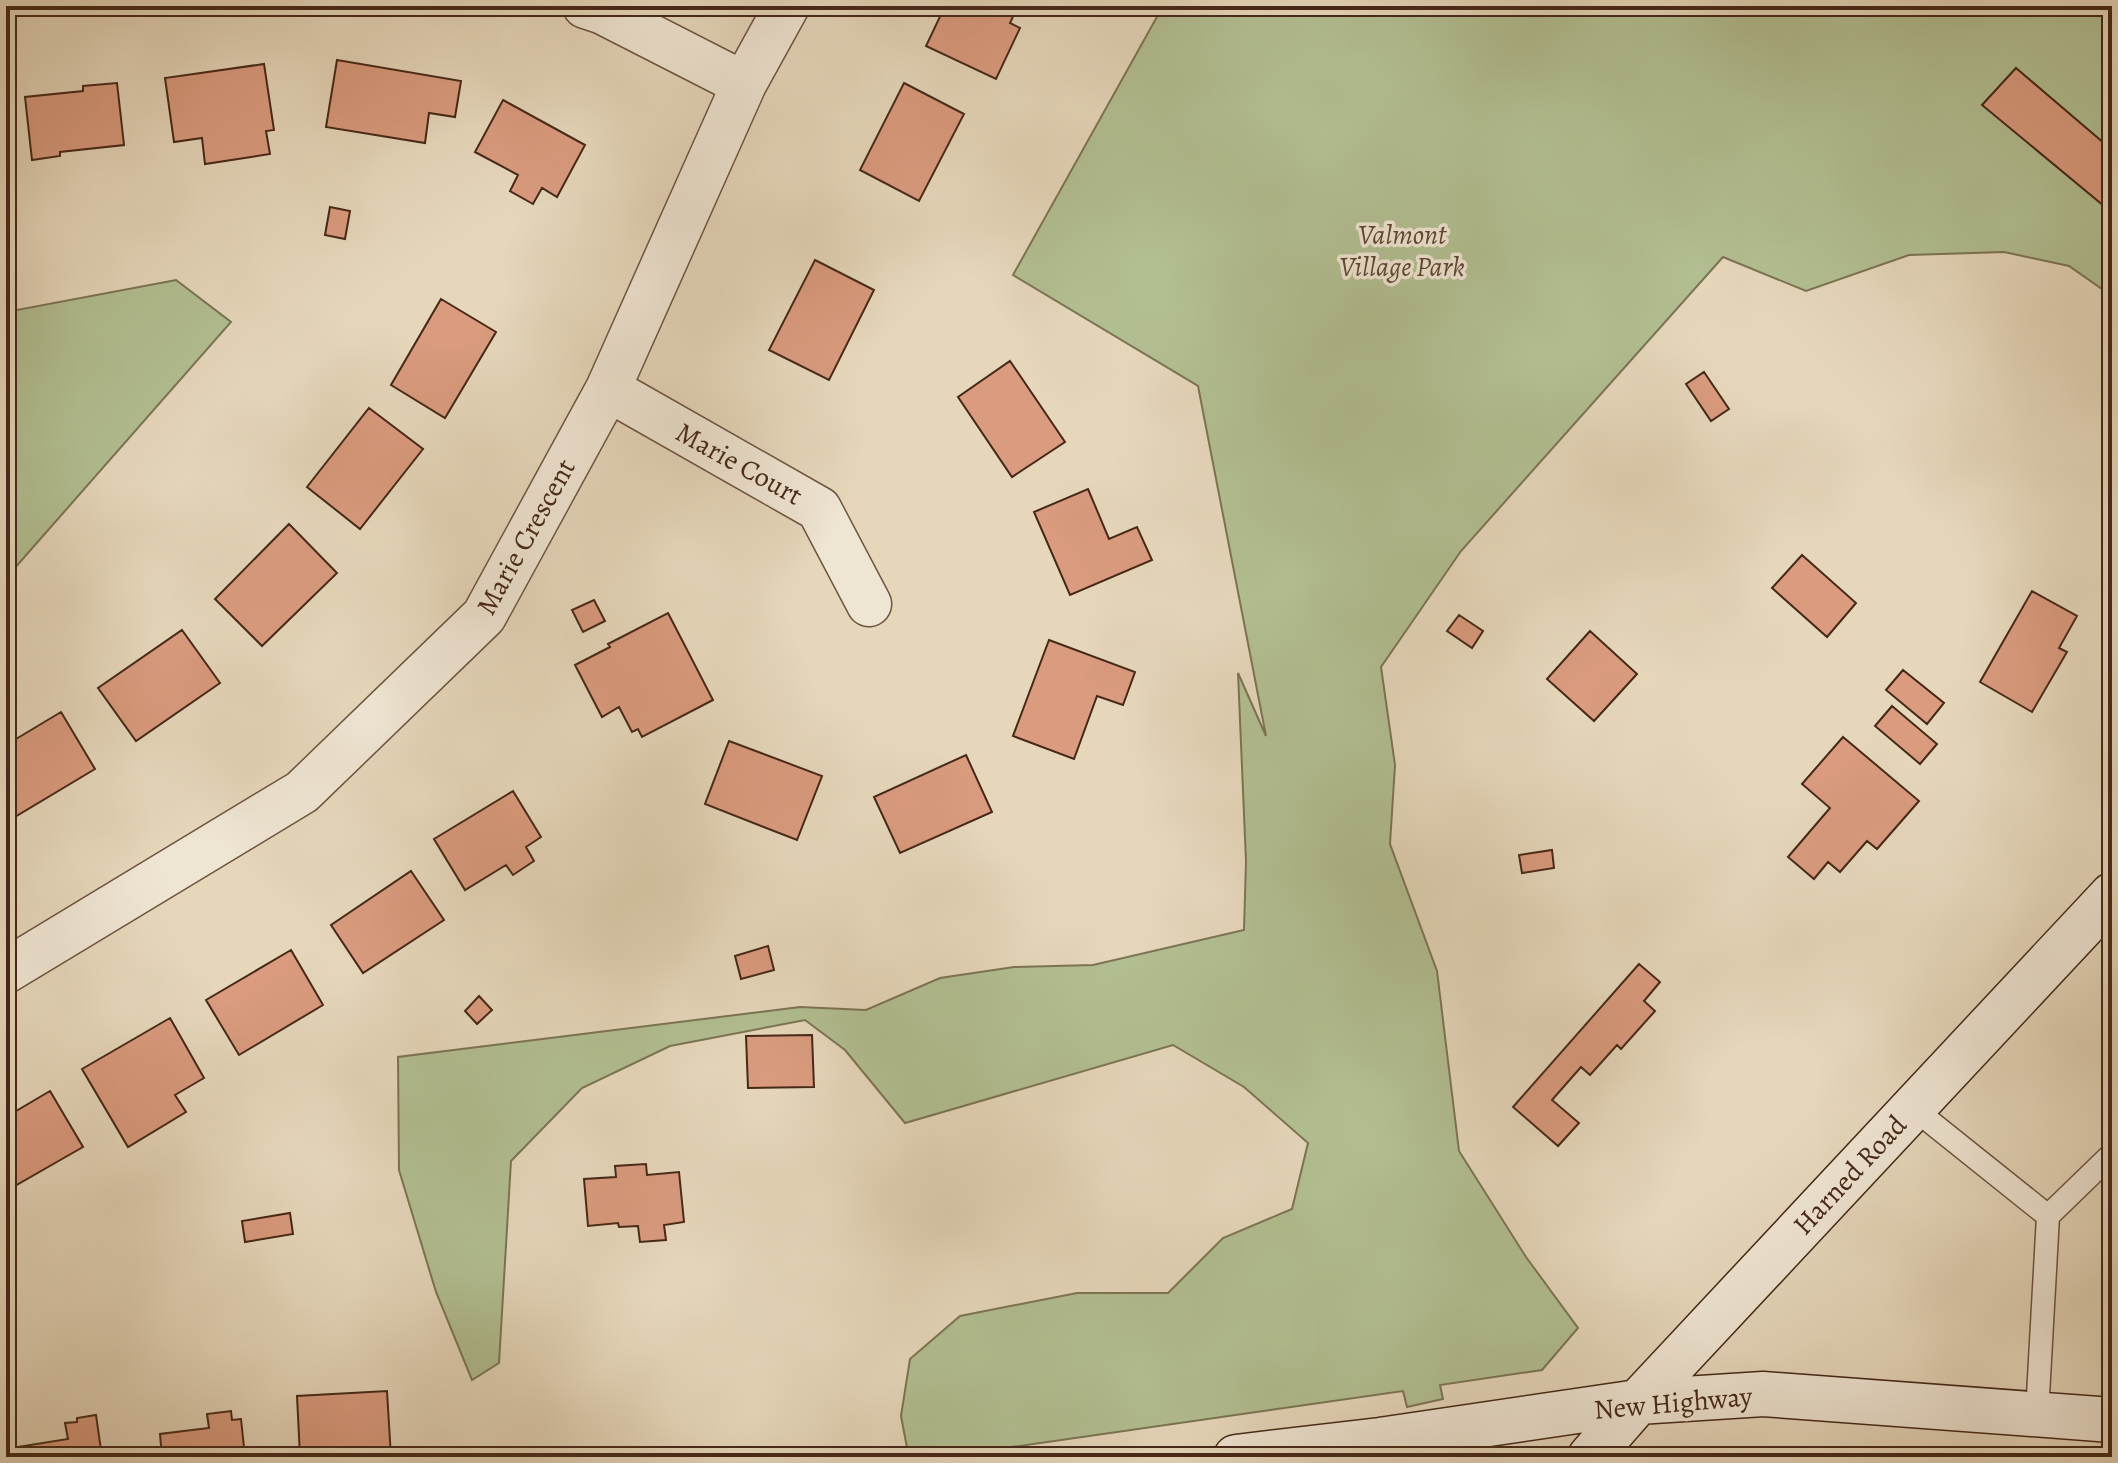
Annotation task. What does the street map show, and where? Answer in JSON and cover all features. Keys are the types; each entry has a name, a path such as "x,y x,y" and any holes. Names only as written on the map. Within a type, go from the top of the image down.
{"street":[{"path":"585,6 603,12 744,84"},
{"name":"Marie Crescent","path":"6,971 302,792 484,616 608,389 744,84 787,6"},
{"name":"Marie Court","path":"608,389 819,509 869,604"},
{"name":"Harned Road","path":"1590,1457 2112,895"},
{"name":"New Highway","path":"1236,1457 1380,1440 1638,1402 1763,1394 2112,1420"}],"lane":[{"path":"1913,1108 2048,1216"},
{"path":"2037,1414 2048,1216 2112,1154"},
{"path":"1380,1440 1446,1457"}],"green space":[{"name":"Valmont Village Park","path":"1163,6 2112,6 2112,296 2069,266 2004,252 1909,255 1806,291 1723,257 1461,551 1381,667 1395,765 1390,844 1437,971 1459,1151 1526,1257 1578,1328 1542,1370 1440,1385 1443,1399 1407,1407 1403,1391 956,1455 908,1453 901,1416 910,1359 960,1316 1077,1293 1168,1293 1223,1238 1292,1209 1308,1143 1244,1087 1173,1045 905,1123 845,1050 805,1020 670,1046 582,1088 511,1161 499,1363 472,1380 436,1292 399,1170 398,1057 800,1007 866,1010 940,978 1014,967 1093,965 1244,930 1246,861 1238,673 1266,736 1198,386 1013,275"},
{"path":"176,280 231,322 6,578 6,448 14,428 6,417 6,312"}],"building":[{"path":"945,6 1018,6 1010,23 1020,28 996,79 926,46"},
{"path":"337,60 461,81 455,117 429,113 425,143 326,127"},
{"path":"264,64 274,130 266,131 270,154 205,164 202,138 174,142 165,78"},
{"path":"2016,68 2112,150 2112,196 2104,206 1982,105"},
{"path":"117,83 124,145 60,152 60,156 32,160 25,97 83,91 83,86"},
{"path":"904,83 964,114 919,201 860,170"},
{"path":"503,100 585,145 557,197 542,188 533,204 510,191 518,175 475,152"},
{"path":"330,207 350,211 345,239 325,235"},
{"path":"815,260 874,290 829,380 769,350"},
{"path":"441,299 496,332 445,418 391,385"},
{"path":"1010,361 1065,442 1012,477 958,397"},
{"path":"1704,372 1729,409 1711,421 1686,384"},
{"path":"369,408 423,449 360,529 307,487"},
{"path":"1088,489 1109,539 1137,527 1152,560 1070,595 1034,512"},
{"path":"289,524 337,573 262,646 215,599"},
{"path":"1802,555 1856,603 1827,637 1772,588"},
{"path":"2032,591 2077,616 2059,648 2067,652 2032,712 1980,682"},
{"path":"594,600 605,621 583,632 572,610"},
{"path":"668,613 713,700 642,737 638,729 632,732 619,707 602,717 575,665"},
{"path":"1459,615 1483,631 1472,648 1447,631"},
{"path":"182,630 220,683 136,741 98,688"},
{"path":"1590,631 1637,674 1594,721 1547,679"},
{"path":"1049,640 1135,672 1123,705 1097,696 1074,759 1013,736"},
{"path":"1903,670 1944,703 1927,724 1886,690"},
{"path":"1892,706 1937,744 1920,764 1875,726"},
{"path":"61,712 95,769 8,821 6,745"},
{"path":"1843,737 1919,801 1877,849 1867,841 1840,872 1828,862 1814,879 1788,857 1830,808 1802,784"},
{"path":"729,741 822,776 797,840 705,804"},
{"path":"966,755 992,812 900,853 874,797"},
{"path":"513,791 541,837 526,847 534,861 513,875 506,865 465,890 434,839"},
{"path":"1552,850 1554,868 1522,873 1519,855"},
{"path":"411,871 444,920 363,973 331,925"},
{"path":"768,946 774,970 741,979 735,956"},
{"path":"291,950 323,1005 239,1055 206,1000"},
{"path":"1639,964 1660,982 1644,1001 1655,1011 1621,1049 1617,1045 1590,1075 1581,1067 1552,1100 1579,1123 1558,1146 1513,1107"},
{"path":"479,996 492,1010 477,1024 465,1011"},
{"path":"170,1018 204,1078 175,1095 186,1112 128,1147 82,1069"},
{"path":"812,1035 814,1087 748,1088 746,1036"},
{"path":"50,1091 83,1147 6,1191 6,1117"},
{"path":"646,1164 647,1175 679,1172 684,1222 664,1225 666,1240 640,1242 638,1226 619,1227 618,1223 588,1226 584,1179 616,1177 615,1166"},
{"path":"290,1213 293,1234 245,1242 242,1221"},
{"path":"387,1391 391,1457 338,1457 338,1454 300,1456 297,1396"},
{"path":"231,1411 232,1420 241,1419 245,1457 162,1457 160,1434 209,1428 207,1414"},
{"path":"96,1415 102,1457 12,1457 11,1448 68,1439 65,1423"}]}
